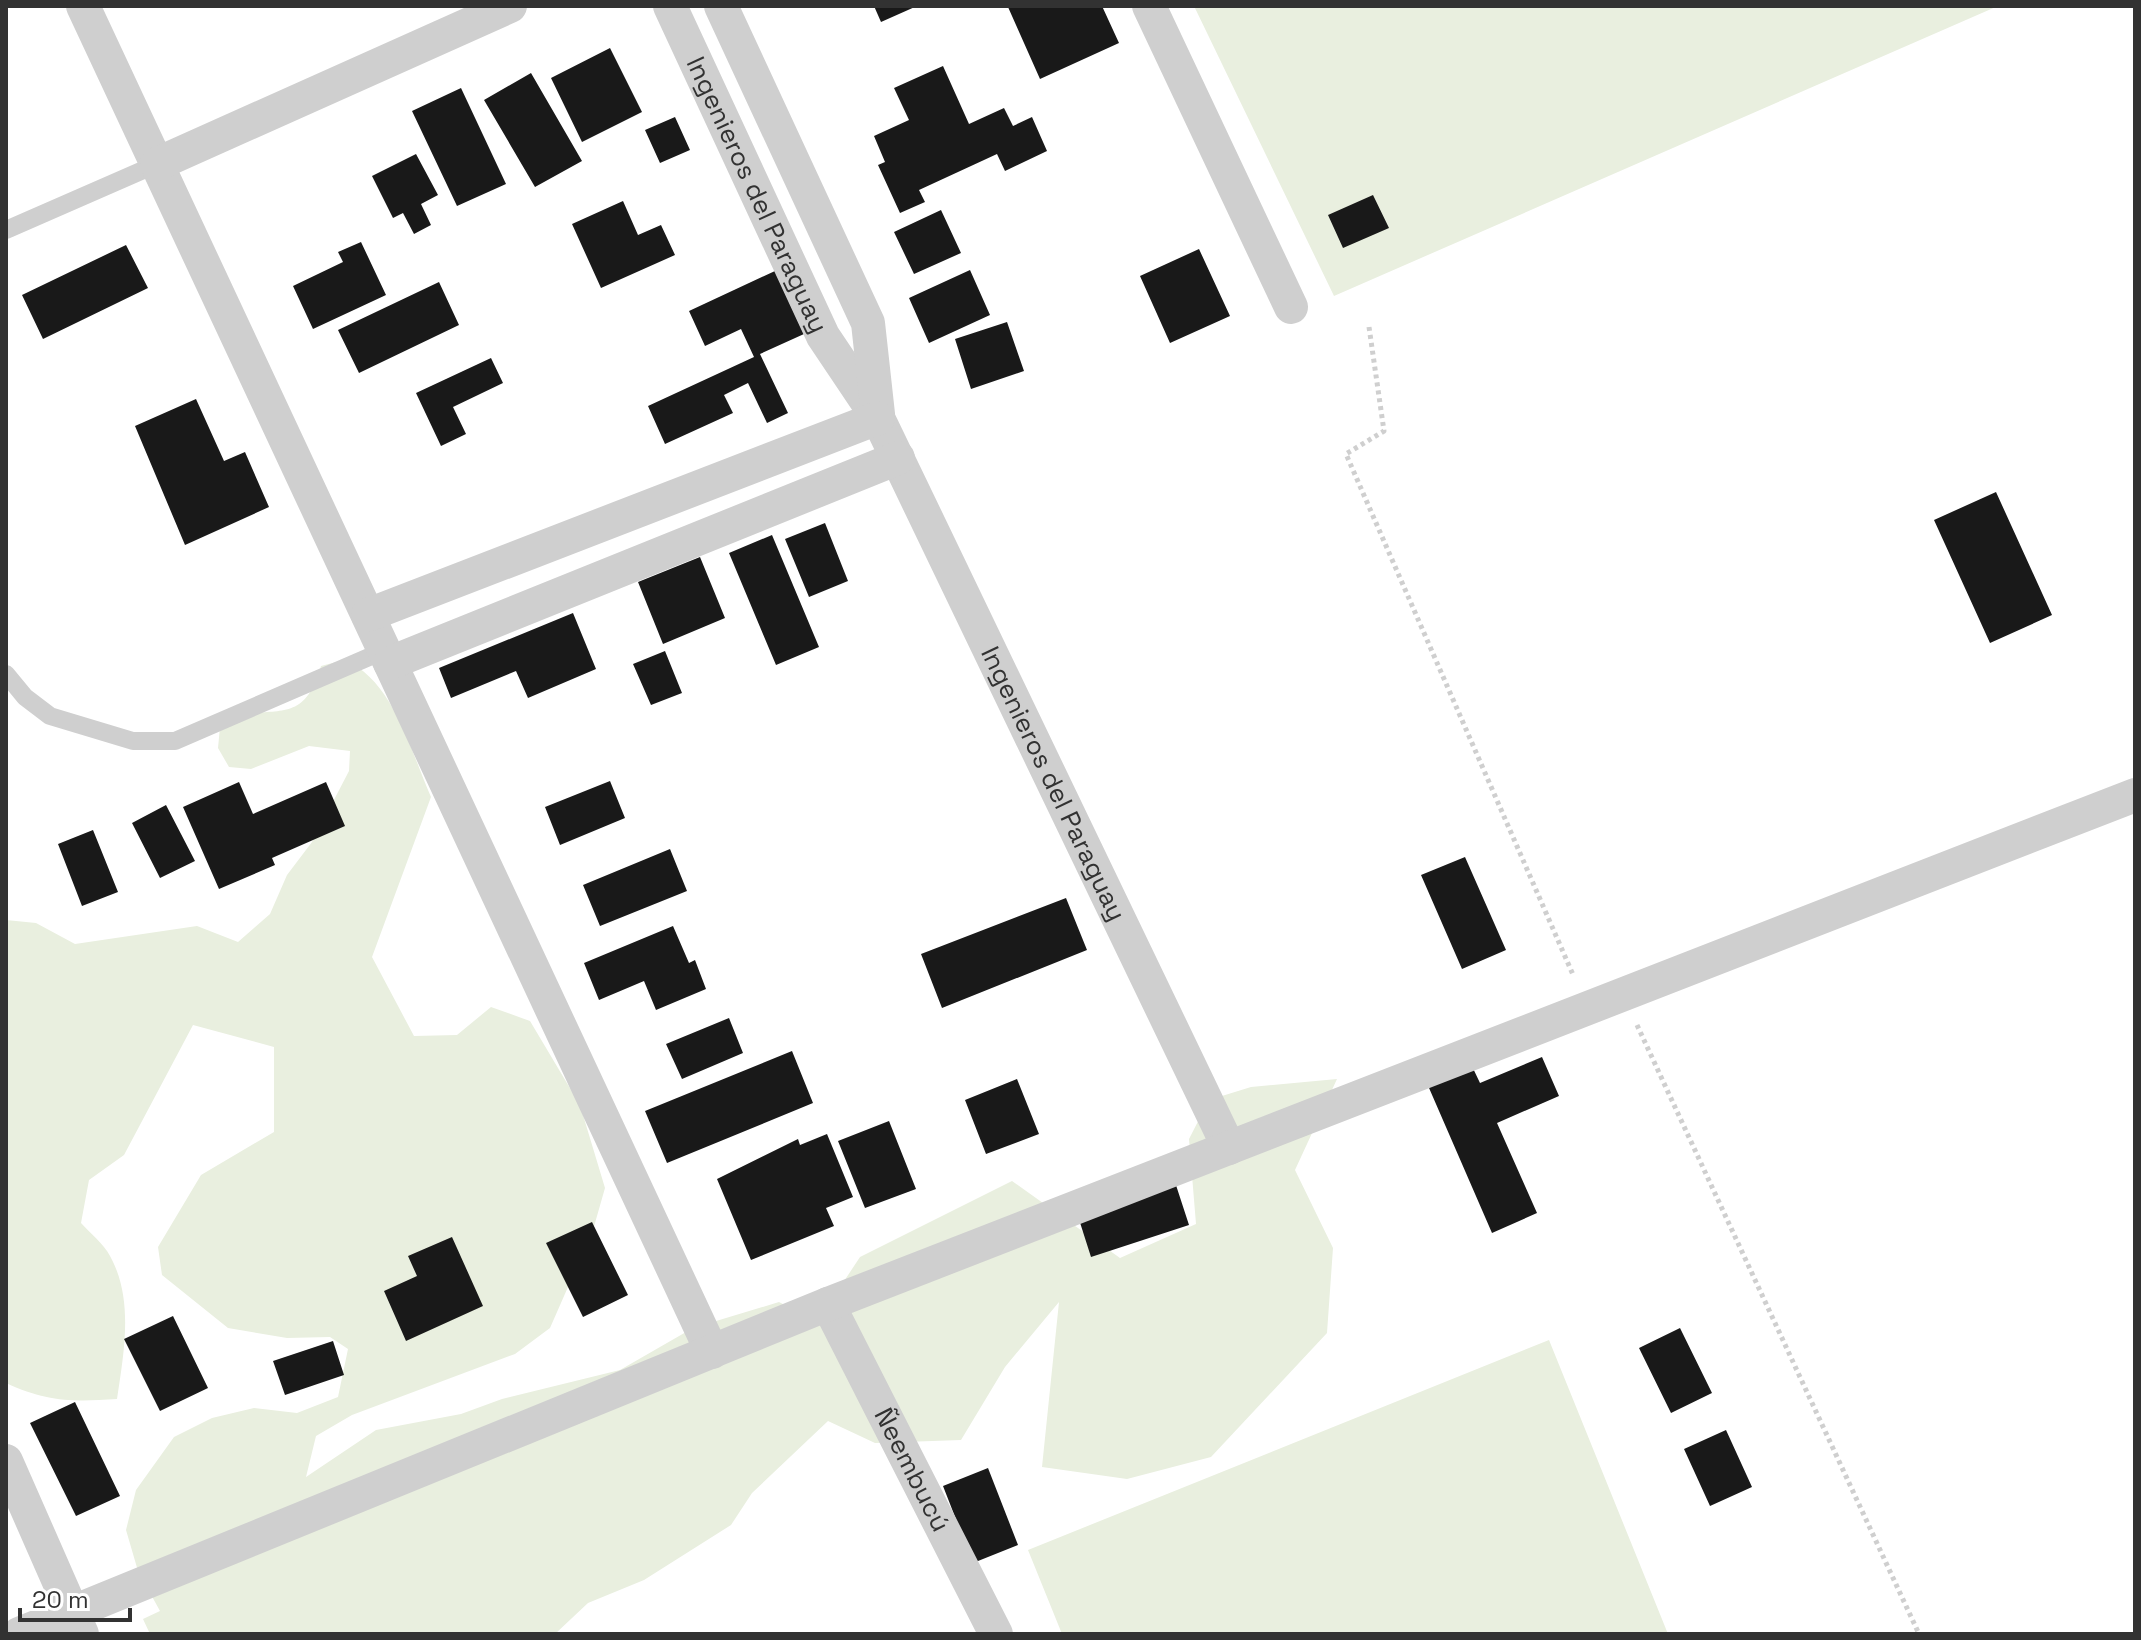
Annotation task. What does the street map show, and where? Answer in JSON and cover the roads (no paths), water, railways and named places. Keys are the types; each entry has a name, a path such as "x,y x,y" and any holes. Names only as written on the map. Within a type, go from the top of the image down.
{"street":[{"path":"83,6 712,1352"},
{"path":"157,164 510,6"},
{"name":"Ingenieros del Paraguay","path":"670,6 823,336 878,418 1229,1148"},
{"name":"Ingenieros del Paraguay","path":"721,6 868,323 878,418"},
{"path":"1149,6 1291,307"},
{"path":"368,615 878,418"},
{"path":"387,657 898,458"},
{"path":"19,1634 77,1623 828,1304 2135,795"},
{"name":"Ñeembucú","path":"828,1304 996,1634"},
{"path":"6,1461 77,1623"}],"lane":[{"path":"6,230 157,164"},
{"path":"6,674 25,697 50,716 133,741 175,741 387,657"}]}
